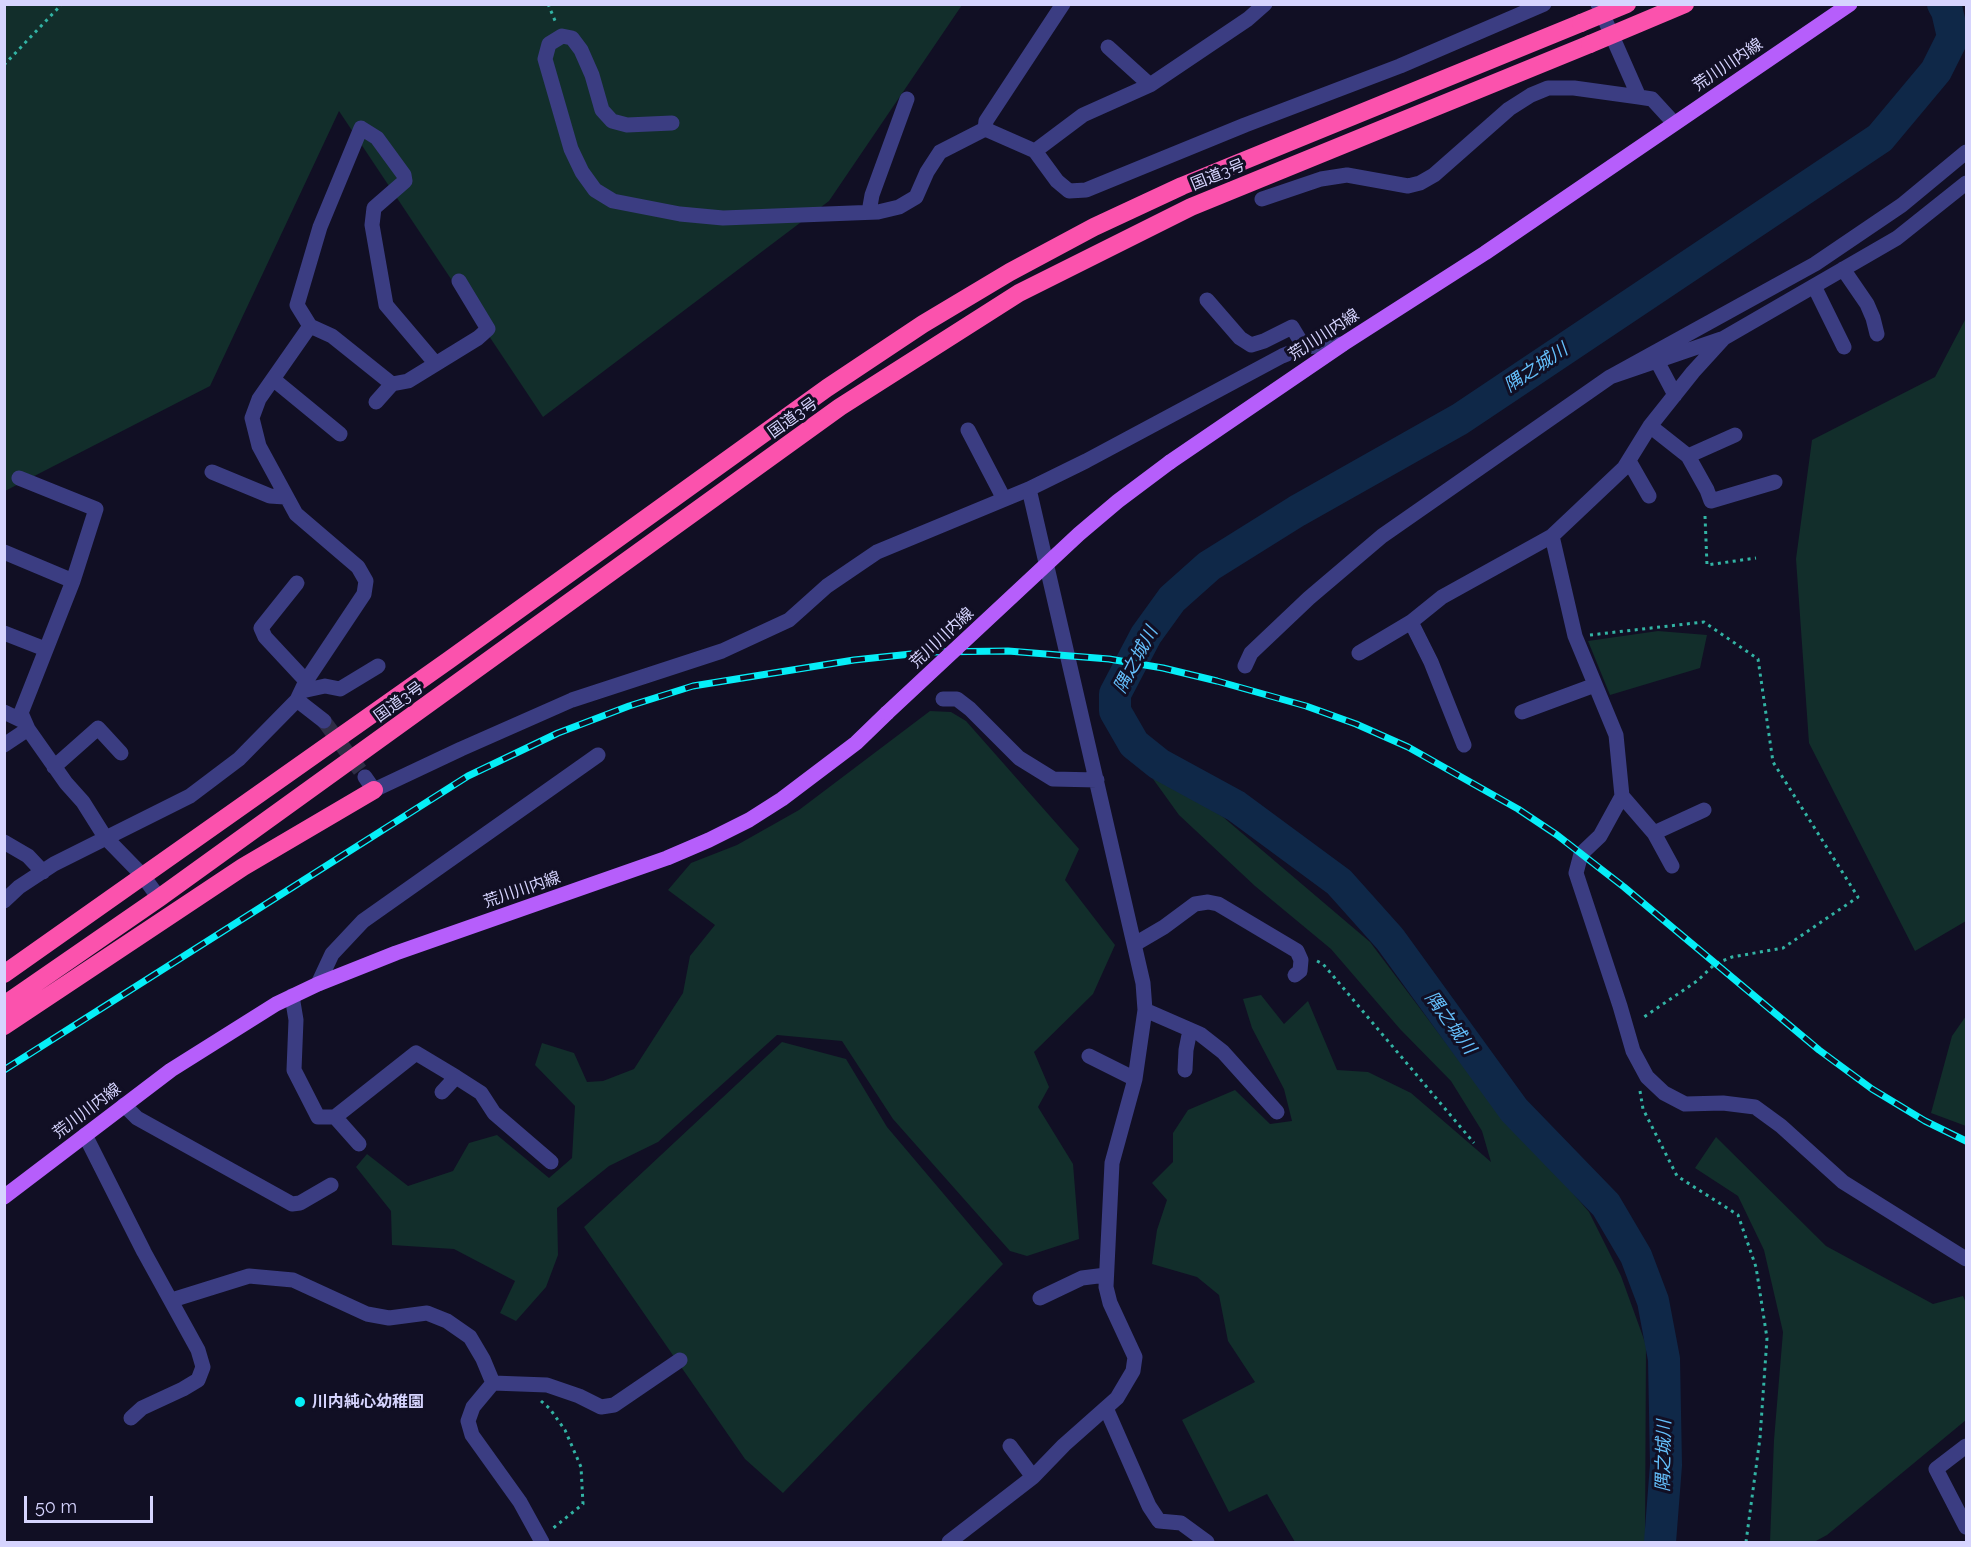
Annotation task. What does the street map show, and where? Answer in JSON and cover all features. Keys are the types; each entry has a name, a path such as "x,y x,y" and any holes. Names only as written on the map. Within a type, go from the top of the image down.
{"highway":[{"name":"国道3号","path":"4,974 449,660 827,388 923,324 1010,272 1094,227 1182,186 1627,4"},
{"name":"国道3号","path":"4,1005 159,898 840,407 1018,293 1191,207 1685,4"},
{"path":"4,1026 369,783"}],"main road":[{"name":"荒川川内線","path":"4,1197 171,1070 224,1035 292,996 396,953 667,858 748,820 782,799 856,743 1079,534 1170,462 1342,344 1485,253 1844,6"}],"street":[{"path":"985,129 986,121 1063,4"},
{"path":"1035,151 1083,115 1150,85 1248,19 1265,4"},
{"path":"985,129 1035,151 1057,181 1069,191 1086,190 1245,125 1400,66 1544,4"},
{"path":"1598,4 1639,97"},
{"path":"672,123 627,125 612,121 602,110 592,75 572,39 562,36 549,44 546,59 571,149 582,172 595,190 613,201 680,214 723,218 869,212 899,207 916,197 927,172 940,152 985,129"},
{"path":"1108,47 1150,85"},
{"path":"1263,199 1321,179 1347,175 1408,186 1420,183 1434,175 1509,109 1548,88 1574,88 1652,99 1674,123"},
{"path":"869,212 872,195 907,99"},
{"path":"392,384 332,336 310,326 297,305 320,227 361,128 377,138 404,175 405,181 374,208 372,225 386,305 436,364"},
{"path":"1245,666 1251,653 1309,598 1382,536 1610,377 1815,264 1902,205 1966,152"},
{"path":"1610,377 1724,338 1897,238 1966,183"},
{"path":"1843,269 1866,304 1873,318 1876,334"},
{"path":"376,402 392,384 408,381 478,338 488,328 459,281"},
{"path":"1814,286 1844,347"},
{"path":"1207,300 1240,338 1251,345 1292,327 1304,347"},
{"path":"4,901 43,872 105,837 190,796 239,759 302,691 364,594 366,581 358,567 296,514 285,498 259,446 252,418 259,399 310,326"},
{"path":"1359,653 1411,622 1442,597 1552,536 1624,468 1650,426 1724,338"},
{"path":"369,783 461,748 572,700 722,651 789,620 827,586 877,552 1029,489 1282,356 1304,347 1342,344"},
{"path":"1657,361 1675,395"},
{"path":"273,379 340,434"},
{"path":"1650,426 1688,456 1707,489 1711,501 1775,482"},
{"path":"968,430 1005,499"},
{"path":"1688,456 1735,435"},
{"path":"1629,460 1649,496"},
{"path":"212,472 270,496 285,498"},
{"path":"19,478 96,509 74,581 21,713 54,767 83,802 105,837 143,876 159,898"},
{"path":"949,1542 1033,1477 1064,1445 1117,1398 1133,1371 1136,1357 1110,1303 1106,1275 1112,1163 1135,1079 1145,1010 1143,984 1029,489"},
{"path":"1552,536 1575,636 1616,735 1622,796 1600,836 1581,854 1576,873 1633,1051 1647,1077 1664,1093 1685,1104 1723,1103 1755,1107 1781,1126 1843,1182 1966,1259"},
{"path":"4,552 74,581"},
{"path":"297,583 261,628 324,721"},
{"path":"1411,622 1431,662 1464,745"},
{"path":"4,633 45,649"},
{"path":"302,691 325,686 340,689 378,666"},
{"path":"1522,712 1595,685"},
{"path":"943,699 957,699 1019,758 1053,779 1097,780"},
{"path":"4,712 27,726"},
{"path":"4,745 27,726"},
{"path":"54,767 98,729 121,753"},
{"path":"318,984 332,954 363,921 598,755"},
{"path":"1622,796 1654,833 1672,866"},
{"path":"1654,833 1704,810"},
{"path":"4,842 27,856 43,872"},
{"path":"1135,944 1164,927 1195,904 1208,902 1218,904 1297,951 1301,960 1300,971 1295,975"},
{"path":"292,996 296,1020 294,1070 318,1117 335,1117 416,1053 481,1093 494,1113 551,1162"},
{"path":"1145,1010 1200,1034 1223,1052 1277,1112"},
{"path":"1185,1070 1190,1030"},
{"path":"1089,1056 1135,1079"},
{"path":"442,1092 456,1077"},
{"path":"124,1105 137,1118 291,1204 300,1203 331,1185"},
{"path":"335,1117 359,1144"},
{"path":"85,1135 144,1252 198,1350 202,1367 198,1380 142,1408 131,1418"},
{"path":"1040,1298 1082,1278 1106,1275"},
{"path":"172,1300 249,1276 293,1280 367,1314 389,1318 427,1313 447,1321 470,1337 493,1383"},
{"path":"493,1383 548,1385 601,1407 614,1405 680,1360"},
{"path":"493,1383 472,1407 468,1421 472,1435 520,1502 541,1541"},
{"path":"1106,1408 1149,1506 1159,1521 1181,1523 1207,1542"},
{"path":"1010,1446 1033,1477"},
{"path":"1964,1516 1936,1469 1966,1446"}],"path":[{"path":"4,65 62,4"},
{"path":"1711,501 1705,511 1707,565 1756,558"},
{"path":"1575,636 1704,622 1758,659 1773,762 1858,897 1783,948 1731,957 1715,964 1698,981 1626,1028"},
{"path":"1297,951 1323,964 1474,1143"},
{"path":"1639,1086 1643,1109 1677,1176 1738,1215 1756,1267 1767,1338 1760,1438 1746,1542"},
{"path":"521,1384 550,1409 565,1430 581,1467 583,1504 541,1541"}],"green space":[{"path":"5,5 962,5 829,201 543,417 339,111 210,386 5,491"},
{"path":"1966,318 1966,921 1915,951 1809,743 1796,559 1812,440 1935,377"},
{"path":"1658,631 1707,635 1700,668 1610,695 1588,641"},
{"path":"930,711 951,712 966,721 1079,849 1065,880 1115,945 1093,994 1034,1052 1049,1087 1038,1107 1073,1164 1079,1239 1027,1256 1010,1251 893,1119 842,1041 777,1035 658,1142 609,1166 557,1208 558,1255 546,1287 516,1321 500,1313 515,1281 454,1249 392,1245 391,1211 356,1167 367,1154 408,1186 453,1171 469,1143 497,1135 549,1178 572,1158 575,1106 535,1065 542,1043 574,1053 587,1082 603,1081 634,1069 683,993 690,956 715,925 668,890 691,863 737,845 799,810"},
{"path":"1143,765 1223,817 1370,942 1461,1063 1589,1212 1621,1276 1646,1345 1645,1542 1295,1542 1267,1494 1229,1512 1182,1420 1255,1382 1228,1341 1219,1295 1197,1277 1152,1264 1157,1230 1167,1200 1152,1183 1173,1162 1173,1133 1188,1110 1235,1090 1270,1124 1292,1121 1284,1089 1252,1028 1243,999 1261,995 1284,1024 1308,1001 1337,1070 1368,1072 1411,1093 1491,1162 1482,1131 1451,1081 1400,1029 1331,949 1255,886 1179,815"},
{"path":"1966,1016 1966,1126 1931,1113 1952,1036"},
{"path":"782,1042 846,1059 887,1127 1003,1264 783,1493 745,1459 584,1227"},
{"path":"1716,1137 1826,1246 1933,1304 1963,1296 1966,1303 1966,1420 1827,1535 1814,1542 1770,1542 1774,1440 1783,1332 1764,1250 1738,1196 1695,1168"}],"waterway":[{"name":"隅之城川","path":"1660,1542 1666,1465 1664,1359 1653,1301 1636,1256 1606,1205 1514,1110 1390,939 1339,882 1236,806 1159,764 1134,744 1115,711 1115,694 1146,635 1172,599 1209,566 1297,511 1460,419 1880,138 1936,71 1953,37 1943,4"}],"tunnel":[{"path":"324,721 365,777"}],"railway":[{"path":"4,1070 468,776 558,733 629,706 693,686 854,660 930,652 1008,651 1109,659 1163,668 1306,706 1356,724 1408,747 1518,809 1557,835 1624,887 1819,1050 1872,1089 1925,1121 1966,1141"}],"place":[{"name":"川内純心幼稚園","path":"300,1402"}]}
